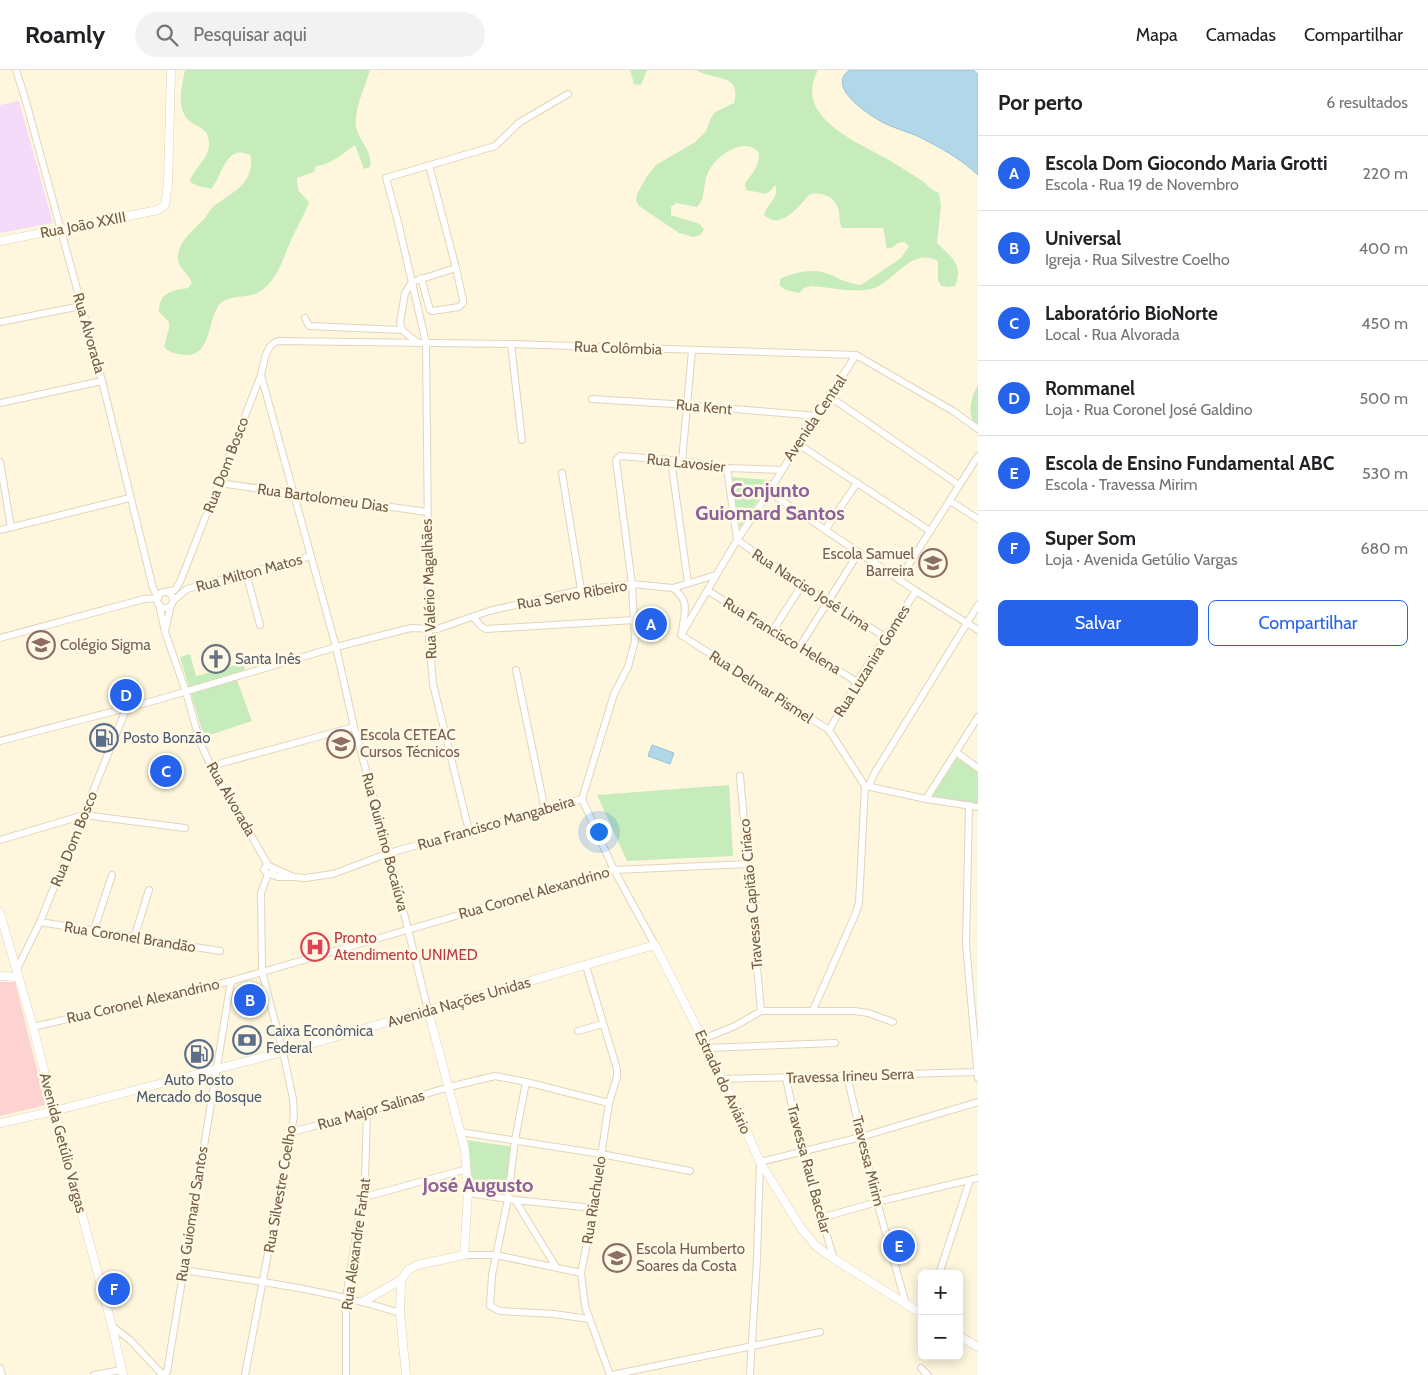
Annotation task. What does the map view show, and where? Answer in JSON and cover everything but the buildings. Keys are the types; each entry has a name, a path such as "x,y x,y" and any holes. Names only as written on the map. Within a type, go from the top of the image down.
{"street":[{"name":"Rua Alvorada","path":"16,70 102,380 153,588 160,597 163,608 172,603 171,595 160,597"},
{"name":"Rua João XXIII","path":"0,241 158,210 165,205 168,184 172,70"},
{"path":"421,278 430,310 459,307 463,303 456,268 429,165 495,146 520,122 568,94"},
{"name":"Rua Valério Magalhães","path":"429,165 386,178 412,282 422,343 429,629 433,684 469,831"},
{"path":"402,330 400,315 405,293 412,282 456,268"},
{"path":"0,322 81,306"},
{"path":"305,318 309,326 402,330 422,343"},
{"name":"Rua Colômbia","path":"260,375 269,347 278,341 511,344 856,355 953,411 978,429"},
{"path":"511,344 522,440"},
{"path":"682,461 692,350"},
{"name":"Avenida Central","path":"681,635 737,540 856,355"},
{"name":"Rua Dom Bosco","path":"183,586 260,375"},
{"name":"Rua Quintino Bocaiúva","path":"260,375 336,646 354,727 389,853 465,1150 468,1193 464,1255"},
{"path":"0,403 102,380"},
{"path":"830,397 959,486"},
{"name":"Rua Kent","path":"592,399 817,416"},
{"path":"798,444 930,531"},
{"name":"Rua Lavosier","path":"632,584 616,463 620,456 682,461 727,468 781,470"},
{"path":"899,580 978,456"},
{"path":"671,460 688,583"},
{"path":"0,462 12,527"},
{"path":"727,468 737,540"},
{"path":"562,473 581,590"},
{"path":"825,530 857,483"},
{"name":"Rua Bartolomeu Dias","path":"219,484 427,512"},
{"path":"769,492 899,580 978,630"},
{"path":"0,530 130,498"},
{"path":"950,501 978,519"},
{"name":"Rua Narciso José Lima","path":"737,540 828,602 887,638"},
{"path":"800,646 859,552"},
{"name":"Rua Milton Matos","path":"172,603 183,586 246,573 311,556"},
{"path":"246,573 260,625"},
{"name":"Rua Servo Ribeiro","path":"0,741 186,692 336,646 411,628 437,629 489,611 581,590 632,584 673,588 716,576"},
{"path":"582,799 614,694 632,656 635,641 632,584"},
{"path":"774,630 802,585"},
{"path":"0,638 144,599 160,597 183,586"},
{"path":"673,588 682,595 686,604 681,635"},
{"name":"Rua Francisco Helena","path":"708,591 857,682"},
{"name":"Rua Luzanira Gomes","path":"829,730 857,682 916,591"},
{"name":"Rua Alvorada","path":"160,597 165,632 186,692 200,742 211,766 260,851 268,870"},
{"path":"165,632 172,603"},
{"path":"686,604 698,607"},
{"path":"813,1010 859,903 867,786 978,605"},
{"path":"473,617 486,629 634,620"},
{"name":"Rua Delmar Pismel","path":"681,635 829,730 867,786"},
{"path":"516,670 545,810"},
{"name":"Rua Dom Bosco","path":"18,973 127,707"},
{"path":"926,799 978,717"},
{"path":"211,766 354,727"},
{"path":"956,752 978,768"},
{"name":"Travessa Capitão Ciríaco","path":"740,776 761,1011"},
{"path":"867,786 926,799 978,807"},
{"name":"Rua Francisco Mangabeira","path":"268,870 304,878 333,874 389,853 582,799"},
{"name":"Estrada do Aviário","path":"582,799 614,870 655,945 723,1078 760,1162 808,1238 834,1259 918,1312"},
{"path":"969,806 966,944 978,1075"},
{"path":"0,840 84,815 185,828"},
{"name":"Rua Coronel Alexandrino","path":"33,1027 231,981 614,870 749,864"},
{"name":"Rua Silvestre Coelho","path":"245,1375 294,1116 293,1099 283,1052 262,972 261,902 268,870"},
{"path":"94,930 112,875"},
{"path":"134,938 150,890"},
{"name":"Avenida Getúlio Vargas","path":"0,913 33,1027 112,1326 122,1373"},
{"name":"Rua Coronel Brandão","path":"40,922 220,951"},
{"name":"Avenida Nações Unidas","path":"0,1123 54,1111 283,1052 655,945"},
{"name":"Rua Riachuelo","path":"586,966 617,1069 617,1077 609,1104 581,1273 585,1306 611,1375"},
{"path":"0,976 18,973"},
{"name":"Rua Guiomard Santos","path":"112,1326 130,1340 160,1373 166,1373 231,981"},
{"path":"703,1039 735,1026 761,1011 813,1010 868,1013 893,1022"},
{"path":"578,1031 603,1024"},
{"path":"707,1048 835,1042"},
{"name":"Travessa Irineu Serra","path":"723,1078 978,1075"},
{"name":"Rua Major Salinas","path":"292,1132 449,1087 495,1076 526,1082 609,1104"},
{"name":"Travessa Mirim","path":"847,1076 877,1202 906,1304"},
{"name":"Travessa Raul Bacelar","path":"786,1078 802,1152 834,1259"},
{"path":"526,1082 515,1140 511,1199 492,1275 490,1306 500,1311 554,1314 589,1319"},
{"path":"750,1375 757,1259 760,1162 861,1137 978,1102"},
{"name":"Rua Alexandre Farhat","path":"346,1375 346,1298 367,1155 367,1112"},
{"path":"460,1132 601,1154 690,1171"},
{"path":"361,1198 467,1169"},
{"path":"821,1218 877,1202 978,1178"},
{"path":"940,1270 970,1180"},
{"path":"468,1193 593,1208"},
{"path":"511,1199 556,1267"},
{"path":"364,1301 401,1280 408,1270 417,1265 464,1255 496,1255 581,1273"},
{"path":"183,1270 263,1282 364,1301 400,1313"},
{"path":"401,1280 400,1313 406,1375"},
{"path":"611,1375 820,1332"},
{"path":"963,1339 978,1348"},
{"path":"0,1368 2,1375"},
{"path":"921,1368 928,1375"},
{"path":"94,1375 122,1373"}],"shaded area":[{"path":"19,101 53,223 0,233 0,105"},
{"path":"0,982 15,982 46,1105 0,1116"}],"green space":[{"path":"185,70 370,70 358,105 356,127 370,156 370,167 364,169 355,145 332,161 316,166 314,172 297,178 298,190 309,202 275,276 259,292 227,299 219,305 208,336 200,350 194,354 185,355 173,353 164,347 169,322 159,312 161,301 171,291 188,288 192,283 178,260 180,247 187,236 213,207 245,181 251,166 251,156 236,153 230,157 211,189 190,182 194,172 206,155 209,144 204,130 188,120 181,105"},
{"path":"630,70 647,70 641,85 634,84"},
{"path":"696,70 818,70 812,87 814,103 822,116 834,128 849,138 894,163 939,193 941,206 937,243 957,266 958,272 955,286 941,286 938,280 938,261 921,258 905,265 884,283 870,289 854,290 811,286 804,288 799,293 786,290 780,286 780,279 806,271 823,272 846,282 861,285 901,258 909,246 904,242 887,249 883,228 842,228 835,203 832,199 820,194 810,194 795,210 783,219 770,219 764,215 775,197 775,185 766,194 746,190 745,183 755,169 759,158 759,153 747,146 733,149 714,163 705,182 703,197 697,207 676,203 671,207 671,215 700,224 704,230 700,235 693,237 679,233 639,206 636,201 637,194 656,165 695,142 706,131 715,112 734,103 734,86 730,82"},
{"path":"978,385 978,430 972,419 971,402"},
{"path":"731,477 771,480 740,528"},
{"path":"190,654 196,676 243,663 246,674 237,680 252,721 204,737 180,657"},
{"path":"957,758 978,771 978,804 931,797"},
{"path":"729,785 733,856 627,861 597,795"},
{"path":"468,1140 513,1147 506,1193 472,1188"}],"water":[{"path":"850,70 973,70 978,74 978,175 960,160 940,148 917,136 884,123 860,107 852,100 842,84 843,77"},
{"path":"652,745 674,753 670,764 648,756"}],"place":[{"name":"Escola Samuel Barreira","path":"933,563"},
{"name":"Escola Dom Giocondo Maria Grotti","path":"651,624"},
{"name":"Colégio Sigma","path":"41,645"},
{"name":"Santa Inês","path":"216,659"},
{"name":"Rommanel","path":"126,695"},
{"name":"Posto Bonzão","path":"104,738"},
{"name":"Escola CETEAC Cursos Técnicos","path":"341,744"},
{"name":"Laboratório BioNorte","path":"166,771"},
{"name":"Pronto Atendimento UNIMED","path":"315,947"},
{"name":"Universal","path":"250,1000"},
{"name":"Caixa Econômica Federal","path":"247,1040"},
{"name":"Auto Posto Mercado do Bosque","path":"199,1054"},
{"name":"Escola de Ensino Fundamental ABC","path":"899,1246"},
{"name":"Escola Humberto Soares da Costa","path":"617,1258"},
{"name":"Super Som","path":"114,1289"}],"district":[{"name":"Conjunto Guiomard Santos","path":"770,502"},
{"name":"José Augusto","path":"478,1185"}]}
